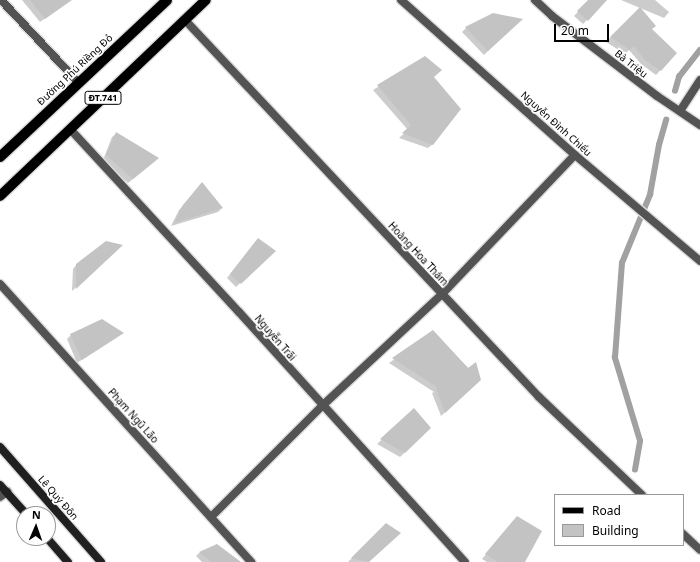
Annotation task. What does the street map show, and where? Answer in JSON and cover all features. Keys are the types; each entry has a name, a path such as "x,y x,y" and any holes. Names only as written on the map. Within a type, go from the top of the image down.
{"main road":[{"name":"Đường Phú Riềng Đỏ","path":"0,157 167,0"},
{"name":"ĐT.741","path":"0,196 206,0"},
{"name":"Lê Quý Đôn","path":"0,447 101,562"},
{"path":"0,485 3,494 17,506"},
{"path":"54,546 68,562"}],"street":[{"path":"1,0 79,83"},
{"name":"Nguyễn Đình Chiểu","path":"401,0 575,155 700,261"},
{"name":"Bà Triệu","path":"535,0 558,21 657,96 700,125"},
{"name":"Hoàng Hoa Thám","path":"185,20 539,397 641,494"},
{"path":"680,111 700,80"},
{"name":"Nguyễn Trãi","path":"70,129 239,312 322,406 465,562"},
{"path":"211,517 322,406 442,294 575,155"},
{"name":"Phạm Ngũ Lão","path":"0,284 251,562"},
{"path":"684,535 700,550"}],"building":[{"path":"30,0 72,0 45,19"},
{"path":"588,0 607,0 588,21 577,11"},
{"path":"640,7 656,26 652,29 677,53 661,71 645,60 634,46 630,50 610,37"},
{"path":"493,13 523,19 488,51 465,27"},
{"path":"425,56 442,70 434,77 461,109 433,145 402,133 411,125 377,85"},
{"path":"116,132 159,158 133,179 106,155"},
{"path":"202,182 223,208 174,223 183,205"},
{"path":"258,238 276,251 241,284 230,274"},
{"path":"106,241 123,245 76,289 76,264"},
{"path":"102,319 124,333 82,360 70,334"},
{"path":"433,330 468,368 476,362 481,380 445,413 436,388 437,387 392,358"},
{"path":"414,408 431,428 405,453 380,439"},
{"path":"517,516 542,531 525,562 498,562 485,554"},
{"path":"386,523 401,533 369,562 351,558"},
{"path":"217,544 241,562 211,562 199,552"}],"waterway":[{"path":"675,91 679,77 700,50"},
{"path":"635,470 640,441 615,358 622,263 650,195 659,145 666,120"}]}
